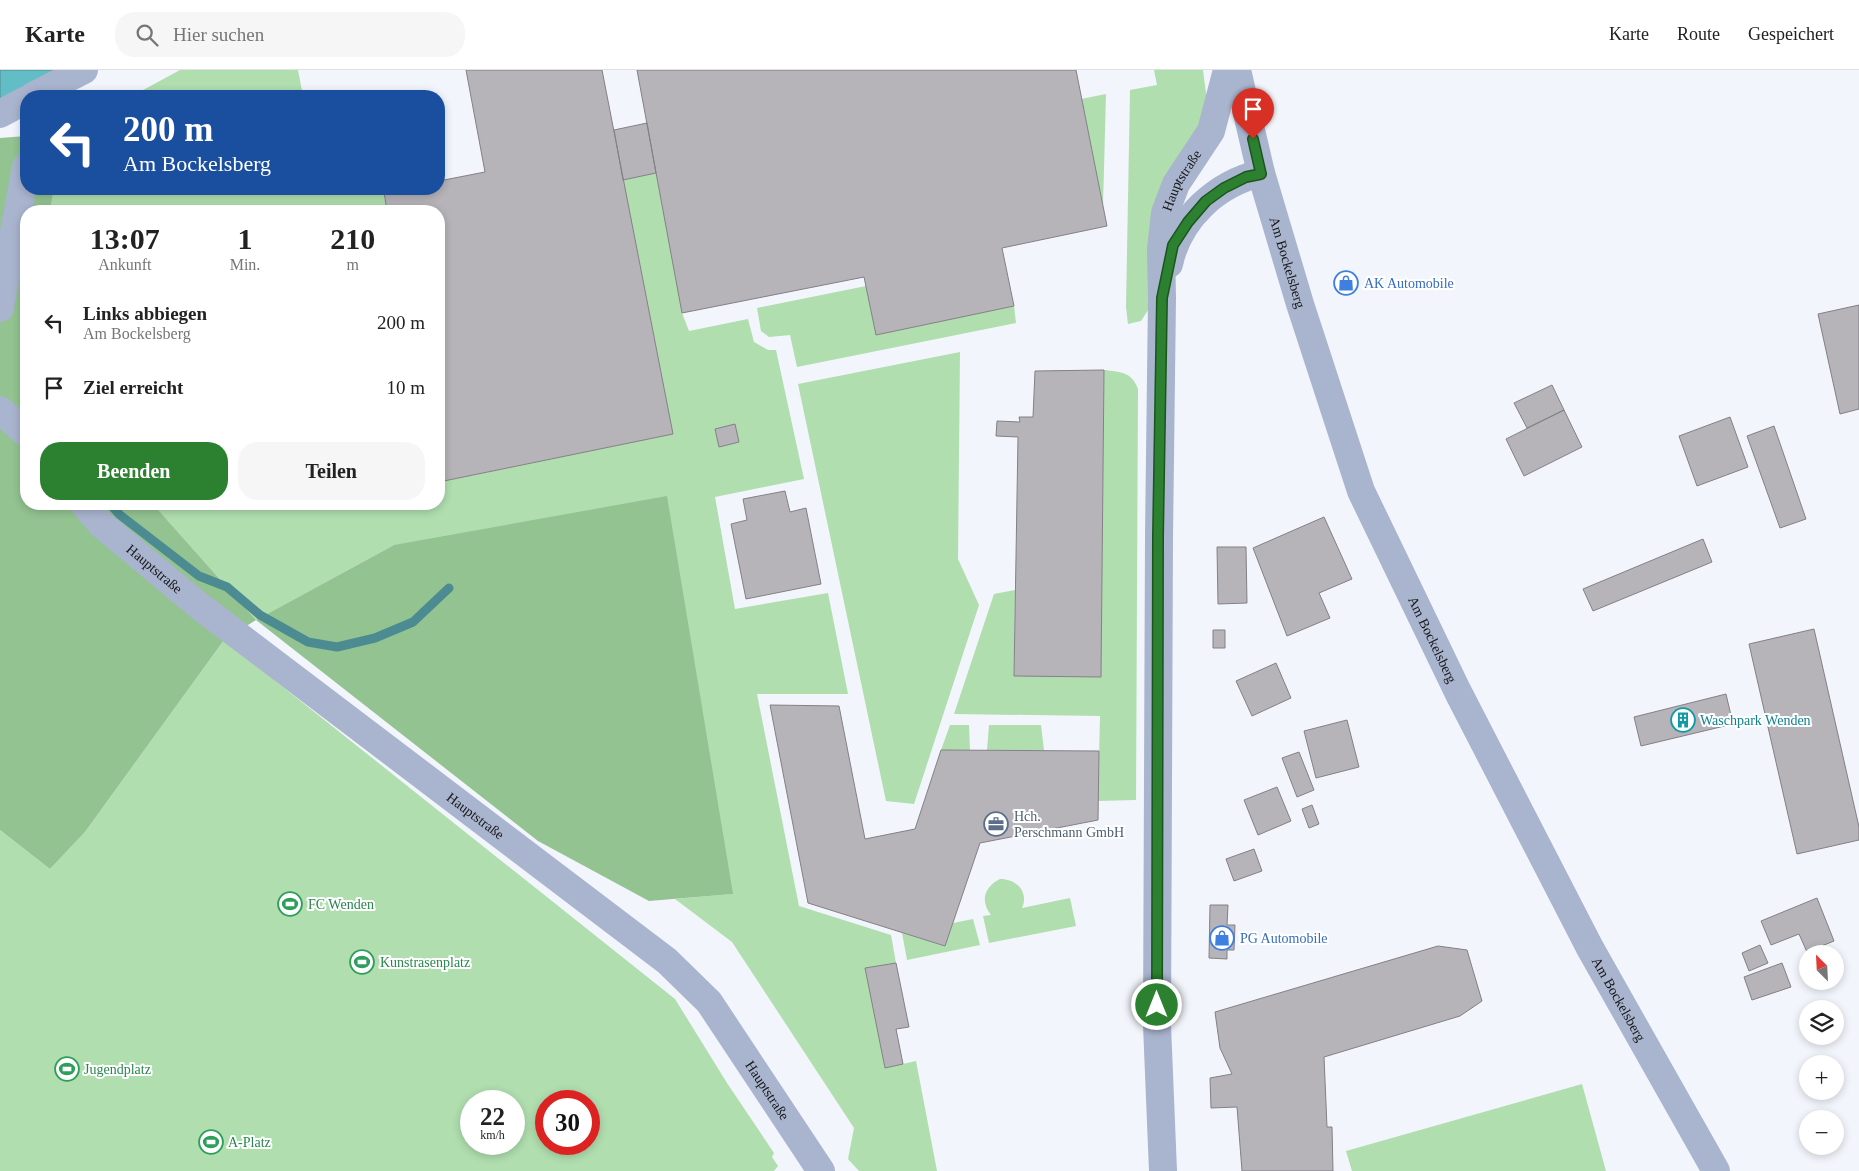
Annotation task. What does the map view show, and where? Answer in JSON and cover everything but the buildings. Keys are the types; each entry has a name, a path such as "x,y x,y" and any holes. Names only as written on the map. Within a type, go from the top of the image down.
{"street":[{"path":"46,90 84,70"},
{"name":"Hauptstraße","path":"1162,1171 1157,1025 1158,536 1162,298 1161,250 1165,213 1176,184 1211,131 1227,70"},
{"name":"Am Bockelsberg","path":"1237,70 1261,174 1300,304 1362,491 1458,692 1590,948 1716,1171"},
{"path":"0,114 20,103"},
{"name":"Hauptstraße","path":"1162,298 1173,245 1188,222 1206,201 1224,188 1246,177 1261,174"},
{"path":"0,308 21,195"},
{"path":"0,410 20,428"},
{"name":"Hauptstraße","path":"89,510 101,524 198,604 667,961 685,977 708,1002 726,1026 821,1171"}],"green space":[{"path":"180,70 298,70 302,90 143,90"},
{"path":"1154,70 1203,70 1207,101 1150,307 1141,321 1128,324 1126,307 1130,90 1157,85"},
{"path":"1106,94 1103,205 1081,99"},
{"path":"20,136 20,195 53,195 51,205 20,205 20,510 158,510 256,620 224,640 85,832 50,869 0,830 0,138"},
{"path":"656,173 682,313 689,331 748,319 754,342 768,350 776,350 804,479 715,497 735,609 828,593 848,694 757,694 799,906 891,935 896,963 866,969 885,1068 916,1061 937,1171 859,1171 848,1159 854,1128 732,942 675,899 732,894 394,545 256,620 158,510 445,510 445,481 673,434 623,180"},
{"path":"53,195 384,195 386,205 51,205"},
{"path":"866,286 876,335 1014,306 1016,323 797,367 790,335 769,337 761,331 757,308"},
{"path":"960,352 958,559 979,605 914,804 886,801 798,384"},
{"path":"1104,370 1121,372 1129,376 1136,383 1138,389 1136,800 1098,801 1100,716 954,714 994,594 1015,590 1014,676 1101,676"},
{"path":"667,496 733,894 649,901 538,841 256,620 394,545"},
{"name":"FC Wenden","path":"224,640 675,999 727,1083 774,1153 772,1157 778,1166 774,1171 0,1171 0,830 50,869 85,832"},
{"path":"950,725 969,725 970,750 941,750"},
{"path":"989,725 1041,725 1044,750 987,750"},
{"path":"1000,879 1012,881 1020,888 1024,897 1022,908 1070,898 1076,926 989,943 983,916 991,915 986,905 985,895 990,886"},
{"path":"973,919 980,945 907,960 902,933 945,946 953,923"},
{"path":"1582,1084 1606,1171 1352,1171 1346,1151"}],"water":[{"path":"0,70 71,70 28,90 20,90 20,94 0,103"}],"waterway":[{"path":"115,510 199,576 227,587 260,615 308,642 337,647 375,638 413,622 449,588"}],"place":[{"name":"AK Automobile","path":"1346,283"},
{"name":"Waschpark Wenden","path":"1683,720"},
{"name":"Hch. Perschmann GmbH","path":"996,824"},
{"name":"FC Wenden","path":"290,904"},
{"name":"PG Automobile","path":"1222,938"},
{"name":"Kunstrasenplatz","path":"362,962"},
{"name":"Jugendplatz","path":"67,1069"},
{"name":"A-Platz","path":"211,1142"}],"route":[{"path":"1157,1005 1158,536 1162,298 1173,245 1188,222 1206,201 1224,188 1246,177 1261,174 1253,139"}]}
